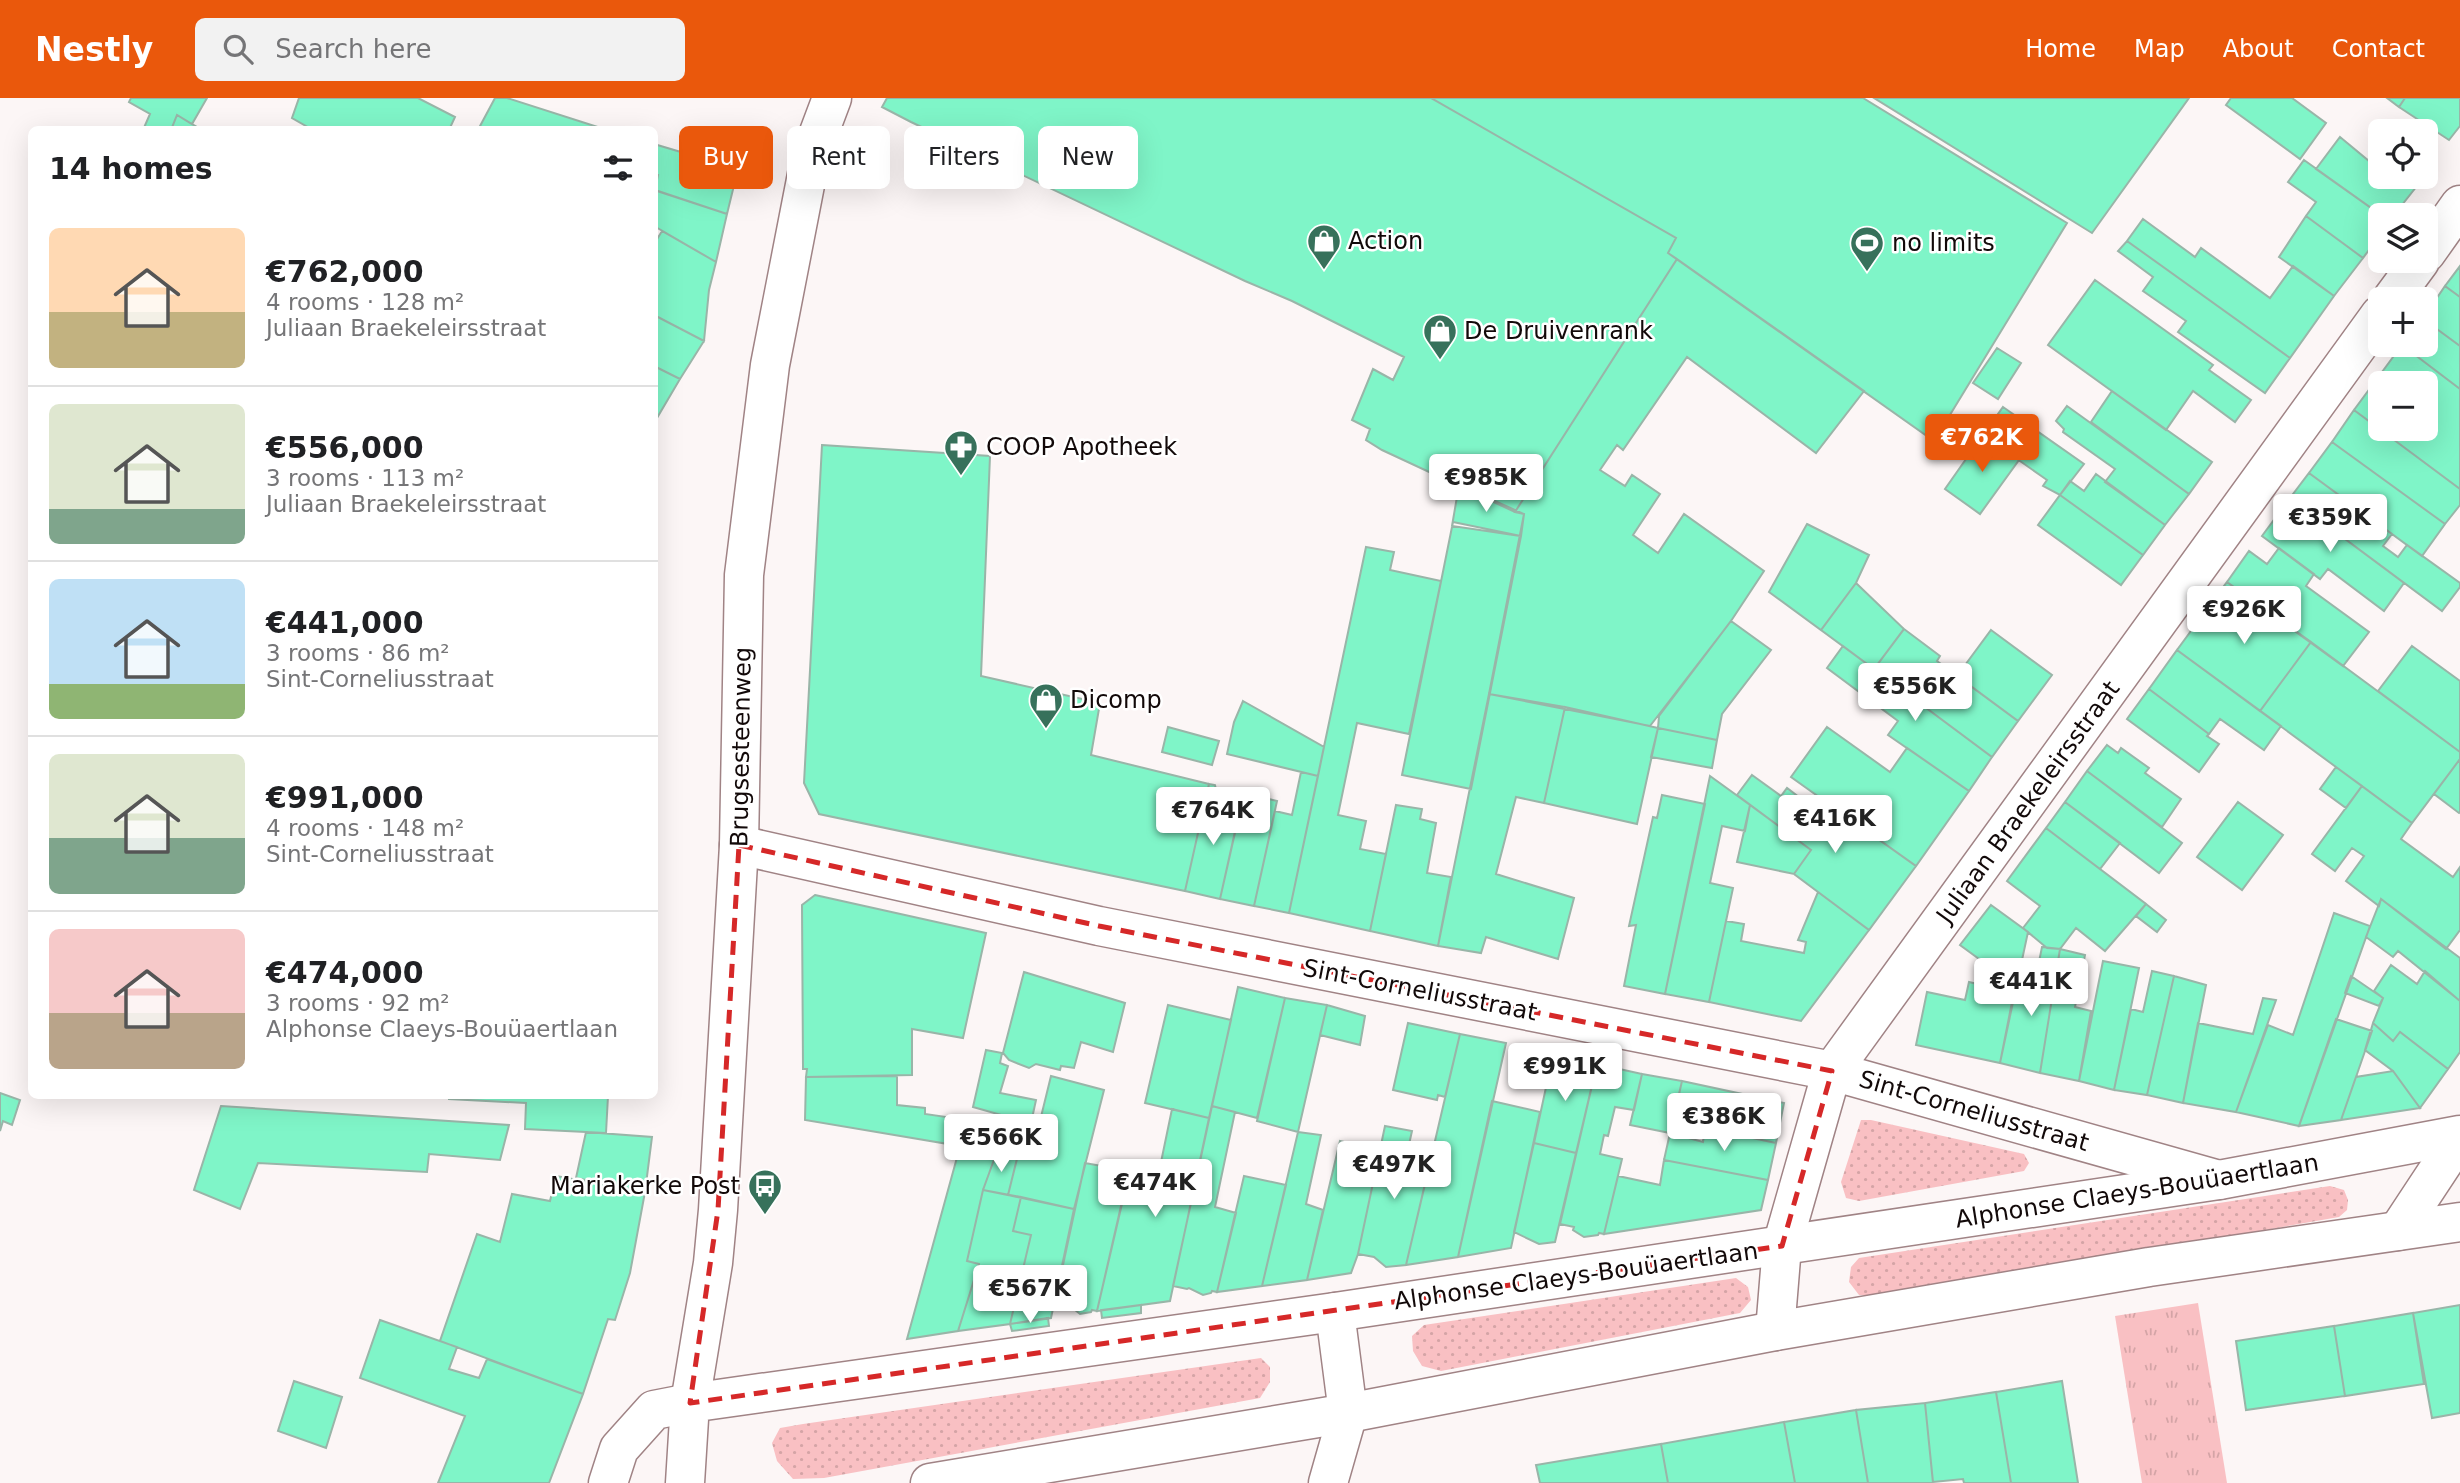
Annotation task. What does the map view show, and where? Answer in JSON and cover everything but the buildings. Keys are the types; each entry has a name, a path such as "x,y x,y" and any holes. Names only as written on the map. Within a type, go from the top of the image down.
{"street":[{"name":"Brugsesteenweg","path":"685,1483 690,1403 709,1288 718,1210 740,845 744,575 766,391 811,154 832,98"},
{"path":"2438,236 2460,205"},
{"name":"Juliaan Braekeleirsstraat","path":"1775,1331 1782,1246 1832,1071 2368,332"},
{"name":"Sint-Corneliusstraat","path":"740,845 1099,926 1832,1071 2219,1180"},
{"path":"2398,1231 2460,1136"},
{"name":"Alphonse Claeys-Bouüaertlaan","path":"690,1403 1782,1246 2219,1180 2460,1136"},
{"path":"930,1483 1348,1413 1775,1331 2149,1267 2460,1222"},
{"path":"1328,1483 1348,1413 1335,1312"},
{"path":"608,1483 619,1449 654,1410 690,1403"}],"highlighted area":[{"path":"739,845 1099,926 1832,1071 1782,1246 690,1403 718,1210"}],"green space":[{"path":"1861,1120 2024,1154 2029,1163 2024,1171 1859,1201 1846,1198 1841,1182"},
{"path":"2330,1186 2344,1190 2348,1200 2347,1210 2339,1217 1891,1295 1859,1295 1849,1282 1851,1267 1859,1258"},
{"path":"1736,1278 1748,1287 1751,1300 1740,1313 1441,1371 1422,1366 1413,1351 1412,1336 1424,1325"},
{"path":"2198,1303 2227,1483 2142,1483 2115,1316"},
{"path":"1261,1358 1270,1367 1270,1382 1260,1398 824,1478 793,1479 777,1461 772,1443 780,1428 803,1424"}],"place":[{"name":"Action","path":"1324,271"},
{"name":"no limits","path":"1867,273"},
{"name":"De Druivenrank","path":"1440,361"},
{"name":"COOP Apotheek","path":"961,477"},
{"name":"Dicomp","path":"1046,730"},
{"name":"Mariakerke Post","path":"765,1216"}]}
